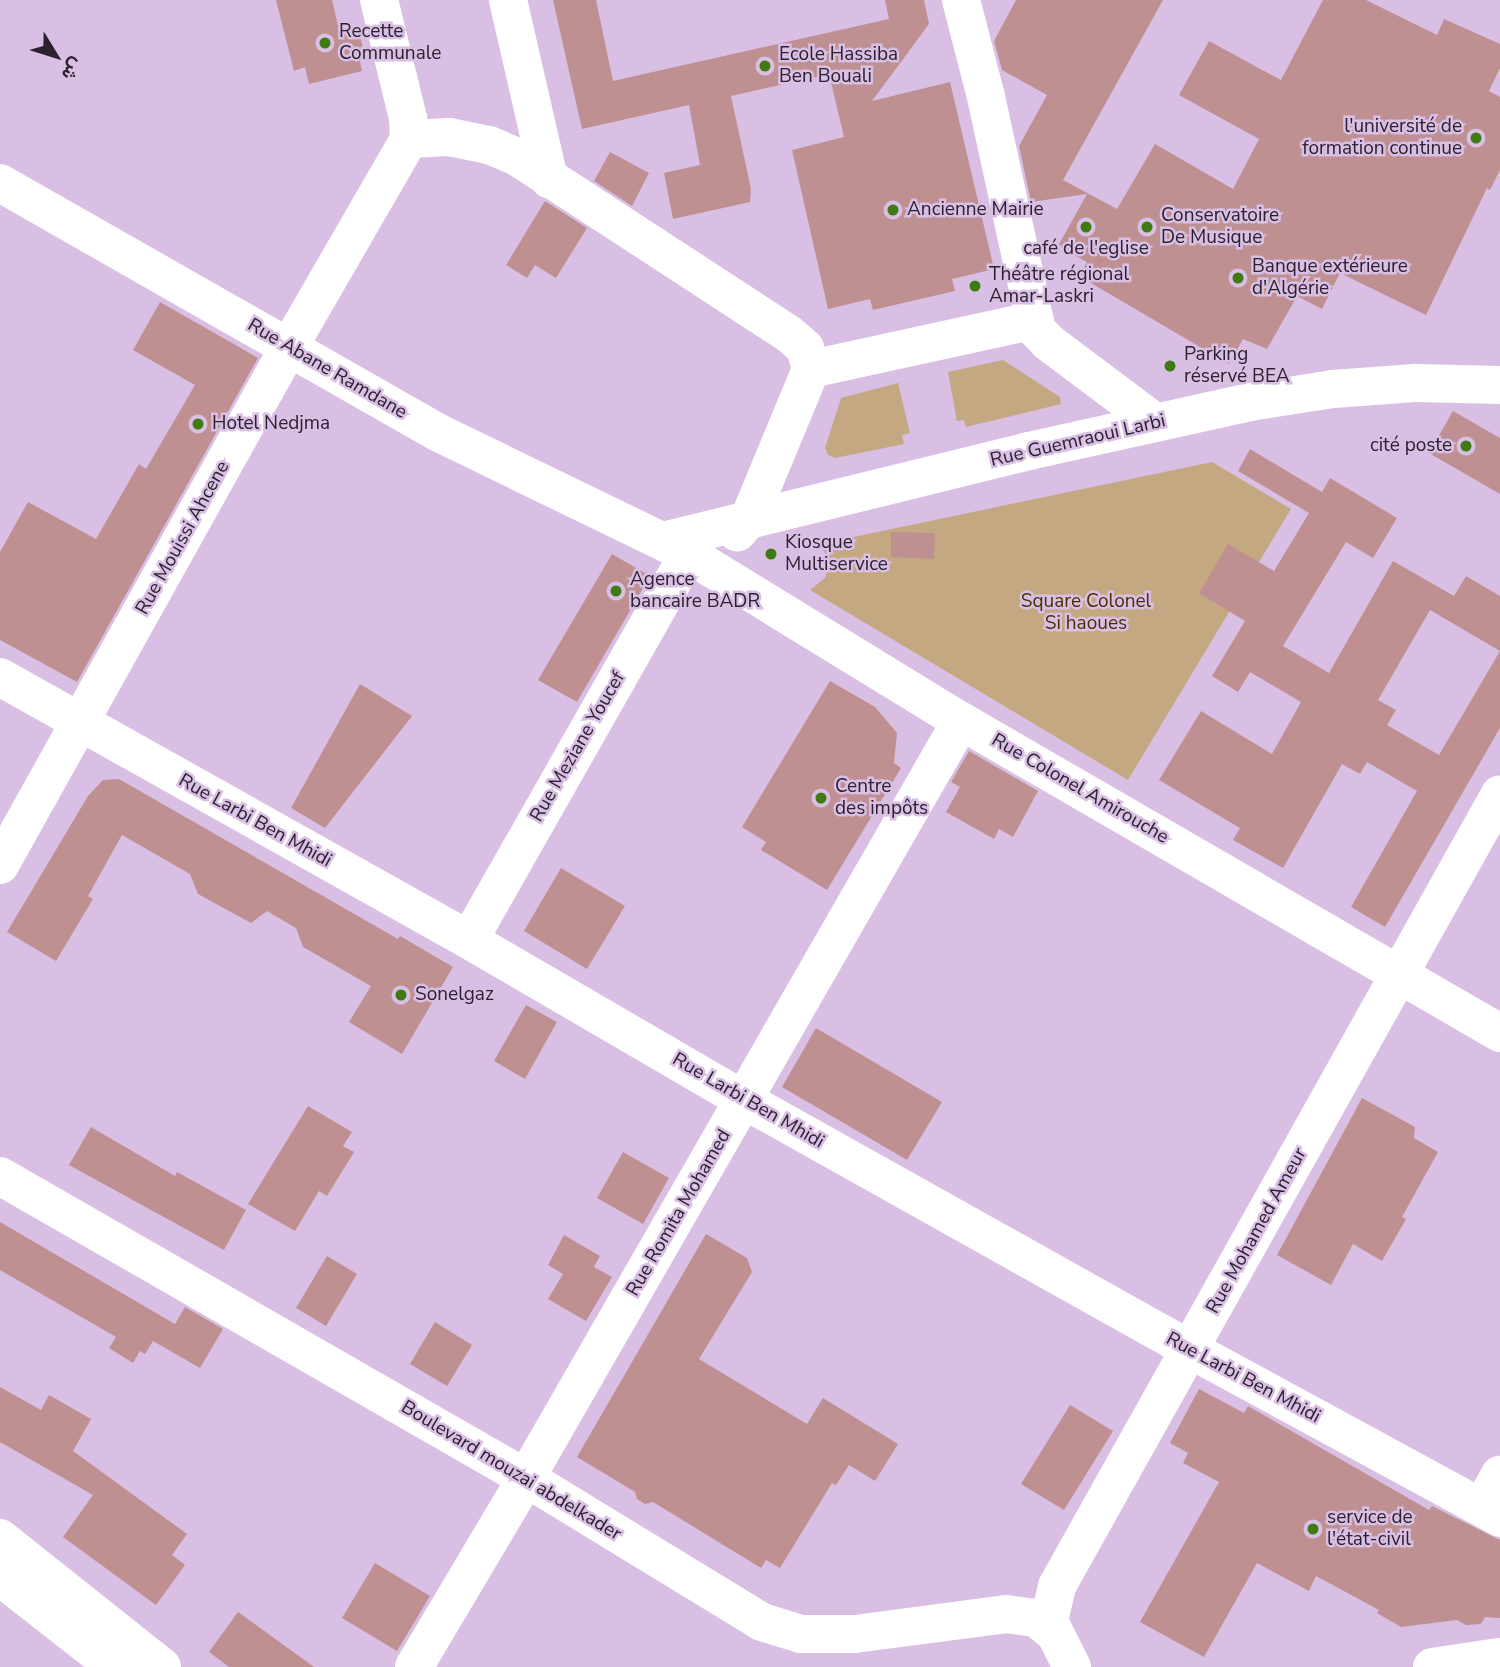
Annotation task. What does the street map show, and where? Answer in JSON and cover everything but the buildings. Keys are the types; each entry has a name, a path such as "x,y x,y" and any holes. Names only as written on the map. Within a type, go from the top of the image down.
{"street":[{"path":"379,0 408,118 409,139 449,137 489,145 519,158 789,334 805,348 811,369 749,519 736,533 728,559 731,569 748,591"},
{"path":"508,0 548,179"},
{"path":"961,0 1037,330 1048,342 1156,423"},
{"name":"Rue Mouissi Ahcene","path":"0,865 289,347 409,139"},
{"name":"Rue Abane Ramdane","path":"0,183 439,433 675,548"},
{"path":"811,369 1035,320"},
{"name":"Rue Guemraoui Larbi","path":"675,548 695,536 749,519 1250,402 1333,389 1415,383 1500,385"},
{"name":"Rue Colonel Amirouche","path":"675,548 961,721 1500,1033"},
{"name":"Rue Meziane Youcef","path":"469,940 675,548"},
{"name":"Rue Larbi Ben Mhidi","path":"0,677 469,940 744,1100 1191,1350 1494,1500"},
{"name":"Rue Romita Mohamed","path":"414,1667 526,1478 961,721"},
{"name":"Rue Mohamed Ameur","path":"1051,1630 1049,1614 1057,1586 1500,794"},
{"name":"Boulevard mouzai abdelkader","path":"0,1176 526,1478 762,1622 801,1634 855,1634 1006,1614 1036,1618 1051,1630"},
{"path":"0,1538 162,1667"},
{"path":"0,1577 115,1667"},
{"path":"1006,1614 1034,1607 1045,1600 1057,1586"},
{"path":"1051,1630 1073,1666"},
{"path":"1432,1667 1500,1657"}],"green space":[{"path":"1003,360 1060,397 1061,404 966,427 964,420 957,421 948,372"},
{"path":"898,383 910,433 902,435 904,444 835,458 828,455 825,448 841,398"},
{"name":"Square Colonel Si haoues","path":"1212,462 1291,509 1128,780 810,590 825,578 829,560 820,544"}],"place":[{"name":"Recette Communale","path":"325,43"},
{"name":"Ecole Hassiba Ben Bouali","path":"765,66"},
{"name":"l'université de formation continue","path":"1476,138"},
{"name":"Ancienne Mairie","path":"893,210"},
{"name":"café de l'eglise","path":"1086,227"},
{"name":"Conservatoire De Musique","path":"1147,227"},
{"name":"Banque extérieure d'Algérie","path":"1238,278"},
{"name":"Théâtre régional Amar-Laskri","path":"975,286"},
{"name":"Parking réservé BEA","path":"1170,366"},
{"name":"Hotel Nedjma","path":"198,424"},
{"name":"cité poste","path":"1466,446"},
{"name":"Kiosque Multiservice","path":"771,554"},
{"name":"Agence bancaire BADR","path":"616,591"},
{"name":"Centre des impôts","path":"821,798"},
{"name":"Sonelgaz","path":"401,995"},
{"name":"service de l'état-civil","path":"1313,1529"}]}
